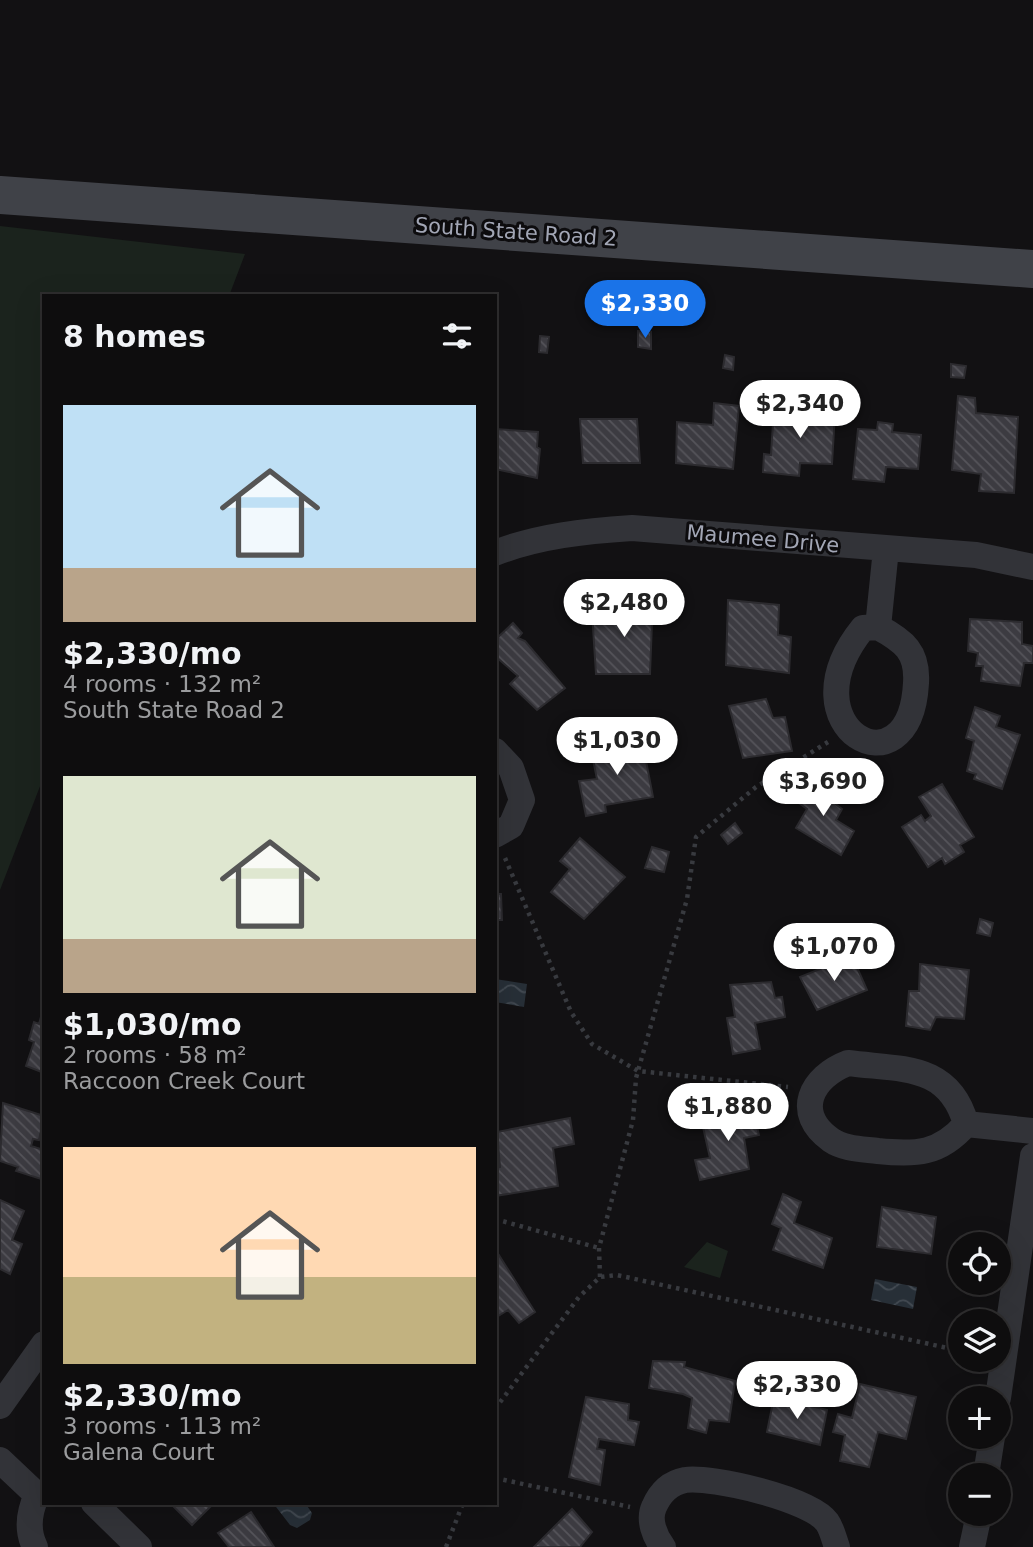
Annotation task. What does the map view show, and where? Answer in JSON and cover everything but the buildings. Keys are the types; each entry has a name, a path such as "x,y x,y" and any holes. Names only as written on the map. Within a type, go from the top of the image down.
{"main road":[{"name":"South State Road 2","path":"0,195 1033,269"}],"street":[{"name":"Maumee Drive","path":"497,552 516,545 579,533 632,528 976,555 1033,567"},
{"path":"878,627 886,549"},
{"path":"878,627 900,639 913,653 917,673 914,708 901,731 888,742 875,744 848,732 836,709 841,664 850,644 863,628 878,627"},
{"path":"497,753 511,768 522,800 511,826 498,842"},
{"path":"848,1063 912,1070 940,1081 957,1097 966,1124 953,1139 914,1154 859,1150 833,1142 822,1132 810,1107 814,1089 826,1073 848,1063"},
{"path":"966,1124 1033,1131"},
{"path":"1000,1386 1033,1156"},
{"path":"0,1406 42,1347"},
{"path":"0,1460 41,1494 30,1515 31,1539 35,1547"},
{"path":"663,1547 653,1530 652,1511 660,1495 671,1485 683,1480 697,1479 800,1501 827,1522 837,1547"},
{"path":"96,1505 139,1547"},
{"path":"972,1547 976,1526"}],"path":[{"path":"600,1277 599,1248 633,1120 639,1071 687,899 696,837 756,787 848,732"},
{"path":"498,842 578,1027 592,1044 639,1071 814,1089"},
{"path":"497,1220 599,1248"},
{"path":"497,1406 579,1297 600,1277 617,1275 948,1348"},
{"path":"497,1478 652,1511"},
{"path":"446,1547 462,1505"}],"shaded area":[{"path":"0,226 245,254 230,294 42,294 42,781 0,890"},
{"path":"707,1242 728,1251 720,1278 684,1267"}],"water":[{"path":"497,979 527,984 524,1007 497,1002"},
{"path":"875,1279 917,1287 913,1309 871,1300"},
{"path":"275,1505 306,1505 312,1513 310,1520 297,1528 290,1525"}]}
